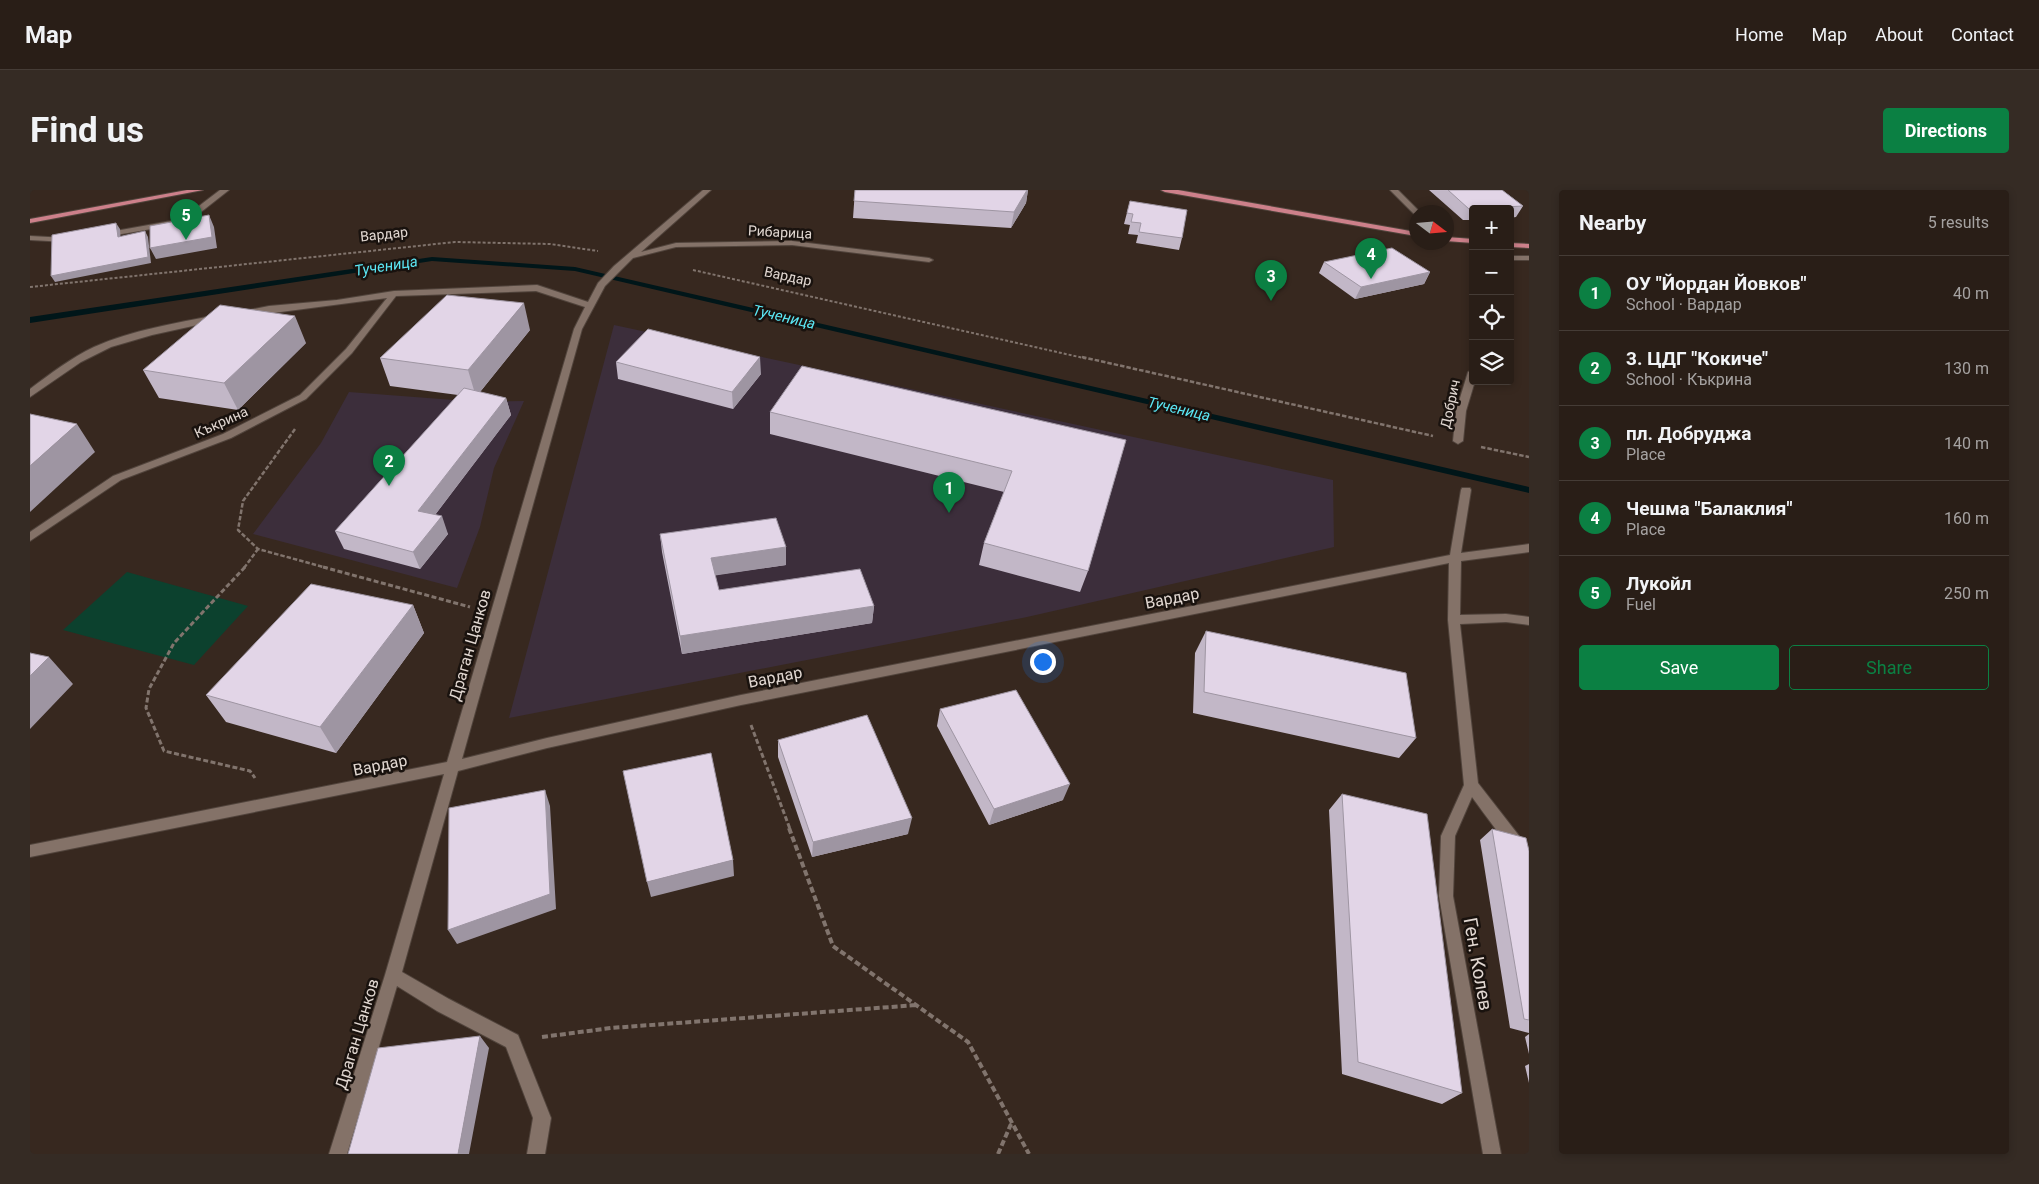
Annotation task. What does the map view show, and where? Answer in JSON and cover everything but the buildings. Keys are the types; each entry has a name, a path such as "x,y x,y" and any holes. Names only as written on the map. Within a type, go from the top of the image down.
{"main road":[{"path":"30,221 199,190"},
{"path":"1166,190 1409,233"},
{"path":"1454,240 1469,241"},
{"path":"1514,245 1529,246"}],"street":[{"path":"96,237 184,221 225,190"},
{"name":"Драган Цанков","path":"338,1154 393,975 578,329 601,285 617,268 707,190"},
{"path":"1394,190 1410,205"},
{"path":"30,238 76,240"},
{"name":"Рибарица","path":"631,256 676,245 772,243 929,260"},
{"path":"1514,258 1529,258"},
{"path":"30,394 58,372 107,346 164,329 268,309 337,303 394,294 537,288 590,306"},
{"name":"Къкрина","path":"30,536 117,478 227,436 303,397 350,351 394,294"},
{"name":"Добрич","path":"1458,442 1461,411 1469,385"},
{"path":"1466,490 1456,558 1454,620 1471,785 1522,851 1529,863"},
{"name":"Вардар","path":"30,852 452,768 547,743 741,700 1456,558 1529,548"},
{"path":"1454,620 1506,618 1529,621"},
{"name":"Ген. Колев","path":"1471,785 1448,836 1446,896 1492,1154"},
{"path":"393,975 443,1005 512,1041 542,1118 536,1154"}],"path":[{"name":"Вардар","path":"30,287 455,242 550,244 631,256"},
{"name":"Вардар","path":"689,269 1529,457"},
{"path":"303,397 295,431 243,501 238,530 258,549 497,614"},
{"path":"258,549 238,576 174,643 149,689 146,708 164,751 250,771 276,803"},
{"path":"741,700 832,946 917,1004 968,1042 1029,1154"},
{"path":"512,1041 611,1028 917,1004"},
{"path":"998,1154 1011,1124"}],"shaded area":[{"path":"614,325 1333,480 1334,547 1027,617 509,718"},
{"path":"349,392 480,402 524,401 494,468 480,527 457,588 253,534 321,443"}],"green space":[{"path":"127,572 248,606 194,665 63,630"}],"waterway":[{"name":"Тученица","path":"30,320 432,259 575,269 1529,490"}],"place":[{"name":"Лукойл","path":"186,240"},
{"name":"Чешма \"Балаклия\"","path":"1371,279"},
{"name":"пл. Добруджа","path":"1271,301"},
{"name":"3. ЦДГ \"Кокиче\"","path":"389,486"},
{"name":"ОУ \"Йордан Йовков\"","path":"949,513"}]}
